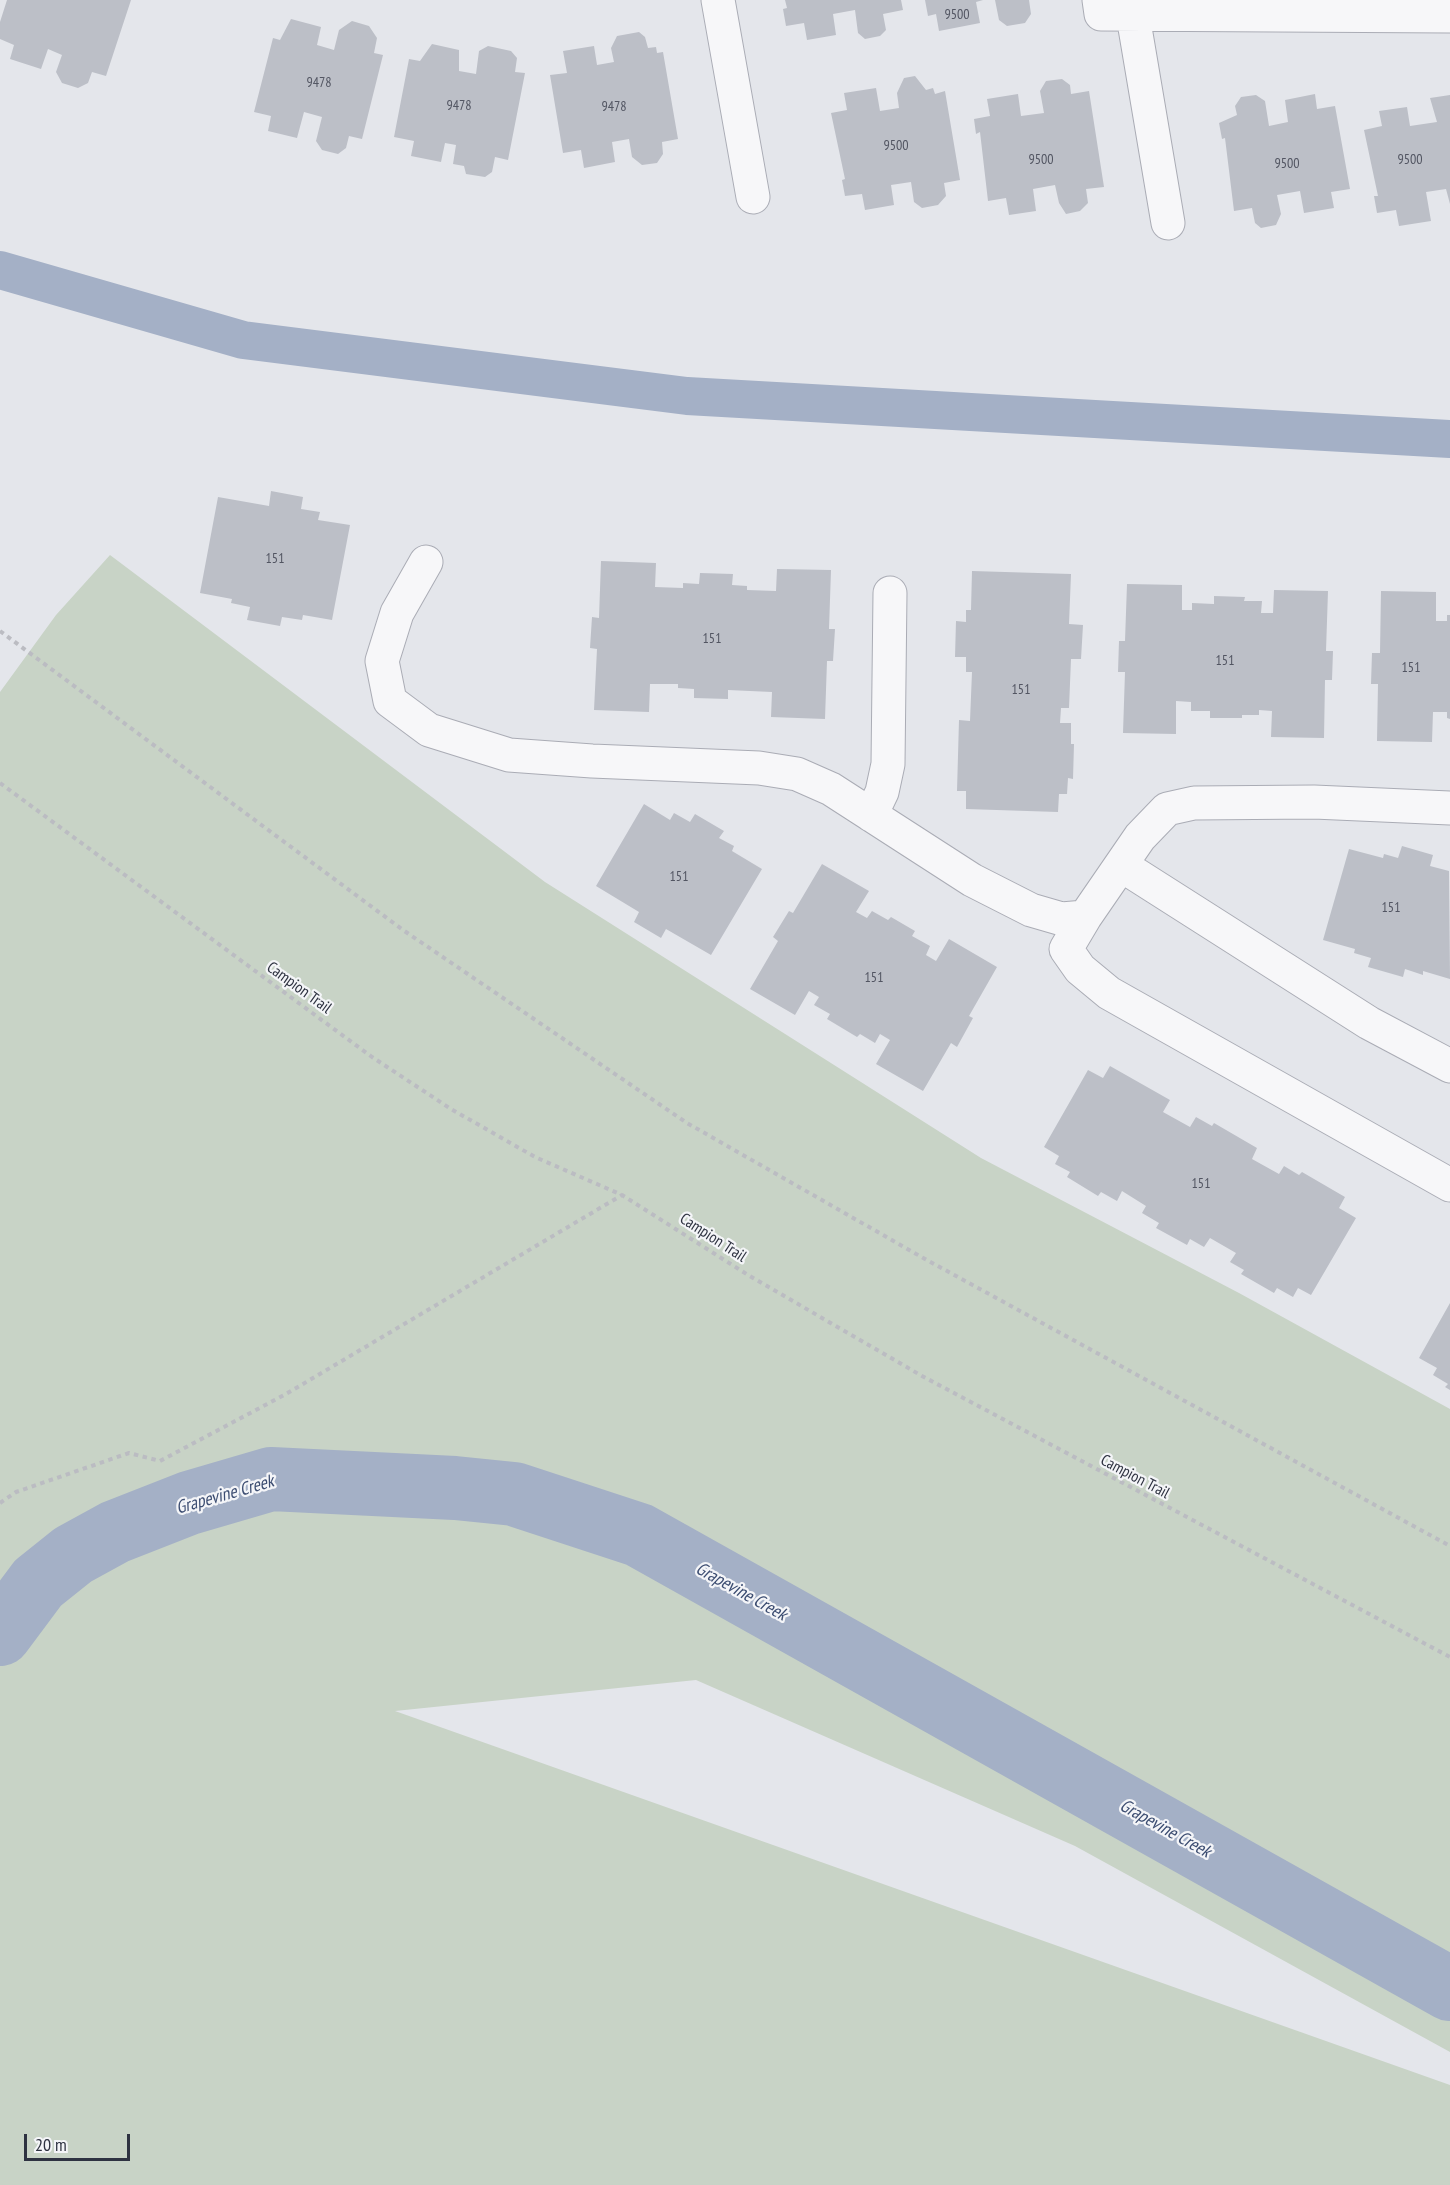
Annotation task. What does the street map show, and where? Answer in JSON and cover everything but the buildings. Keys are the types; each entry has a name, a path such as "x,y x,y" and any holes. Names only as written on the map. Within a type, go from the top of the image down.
{"lane":[{"path":"718,0 753,197"},
{"path":"1099,0 1101,14 1133,16 1450,16"},
{"path":"1133,16 1168,223"},
{"path":"426,562 398,614 382,661 390,700 429,730 509,755 592,762 759,768 797,774 831,789 972,880 1031,910 1062,919 1085,916"},
{"path":"871,815 882,792 888,765 890,593"},
{"path":"1450,808 1314,802 1194,803 1167,809 1140,837 1085,916 1066,949 1080,969 1109,993 1450,1185"},
{"path":"1120,865 1369,1023 1450,1066"}],"path":[{"path":"0,632 403,930 687,1123 925,1259 1450,1546"},
{"name":"Campion Trail","path":"0,783 363,1050 451,1109 535,1156 622,1195 748,1275 922,1376 1450,1657"},
{"path":"0,1503 16,1492 129,1453 160,1461 286,1394 622,1195"}],"shaded area":[{"path":"110,555 545,882 981,1158 1239,1293 1450,1409 1450,2052 1075,1846 696,1680 395,1711 1450,2085 1450,2185 0,2185 0,692 56,615"}],"waterway":[{"path":"0,270 243,340 687,396 1450,439"},
{"name":"Grapevine Creek","path":"0,1634 38,1583 73,1555 115,1532 189,1503 271,1479 455,1488 514,1494 639,1535 1450,1989"}]}
